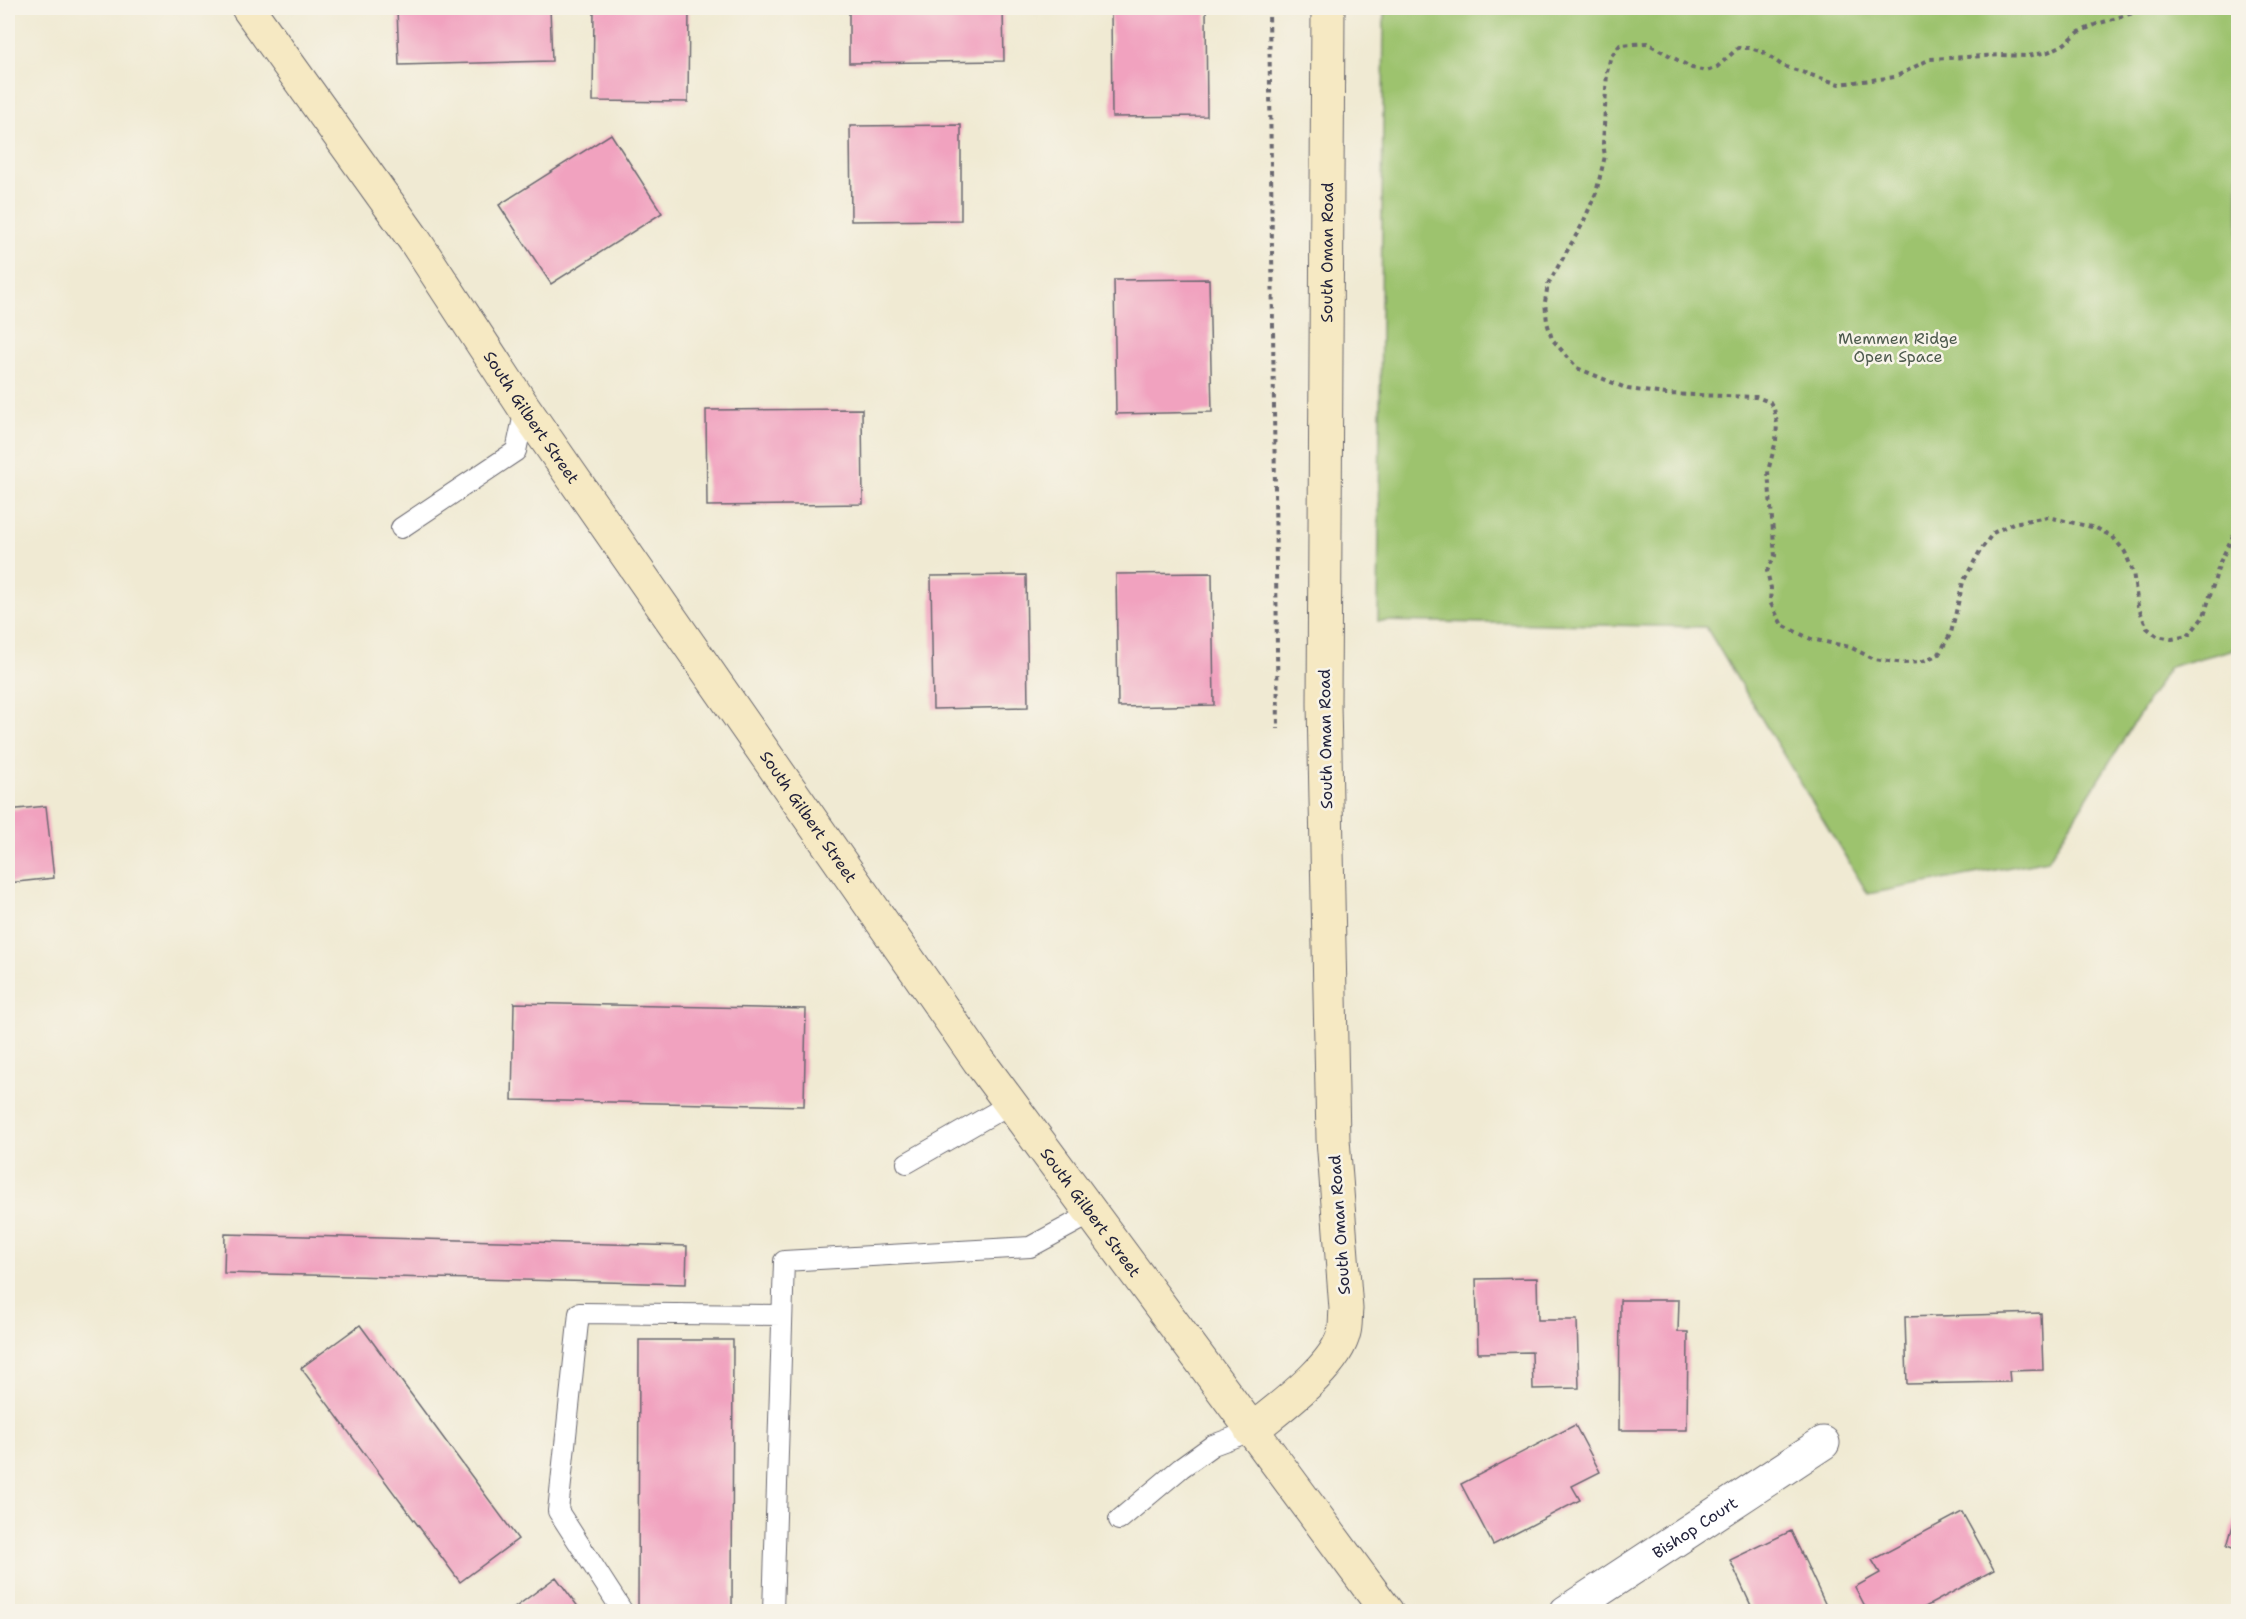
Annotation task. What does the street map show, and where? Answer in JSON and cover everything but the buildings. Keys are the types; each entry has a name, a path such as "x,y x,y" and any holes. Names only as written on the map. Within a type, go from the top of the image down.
{"street":[{"name":"South Gilbert Street","path":"248,8 415,241 525,409 1010,1104 1387,1611"},
{"name":"South Oman Road","path":"1251,1431 1311,1381 1330,1359 1344,1334 1346,1309 1333,1139 1324,716 1328,8"},
{"name":"Bishop Court","path":"1566,1611 1823,1443"}],"lane":[{"path":"401,528 516,451 525,409"},
{"path":"907,1163 1010,1104"},
{"path":"773,1611 784,1261 1030,1247 1091,1214"},
{"path":"623,1611 558,1510 579,1313 782,1315"},
{"path":"1119,1520 1181,1468 1213,1445 1251,1431"}],"path":[{"path":"1269,8 1278,729"},
{"path":"2149,8 2097,24 2079,32 2063,45 2048,52 2028,56 2000,55 1930,59 1895,77 1839,84 1783,66 1763,52 1750,48 1738,48 1717,67 1707,71 1692,68 1647,42 1620,45 1611,56 1607,72 1603,123 1605,156 1596,193 1548,284 1545,302 1547,322 1552,339 1577,368 1628,388 1666,394 1756,397 1770,402 1777,423 1776,441 1768,471 1775,556 1767,571 1771,588 1770,602 1774,612 1782,625 1811,639 1850,647 1874,660 1921,662 1939,654 1952,633 1963,582 1993,533 2013,523 2048,517 2096,528 2113,537 2125,552 2133,572 2138,606 2147,628 2157,636 2172,639 2188,636 2205,615 2220,562 2238,526"}],"green space":[{"name":"Memmen Ridge Open Space","path":"1384,8 2238,8 2238,648 2169,667 2048,860 1868,894 1706,627 1378,621"}]}
